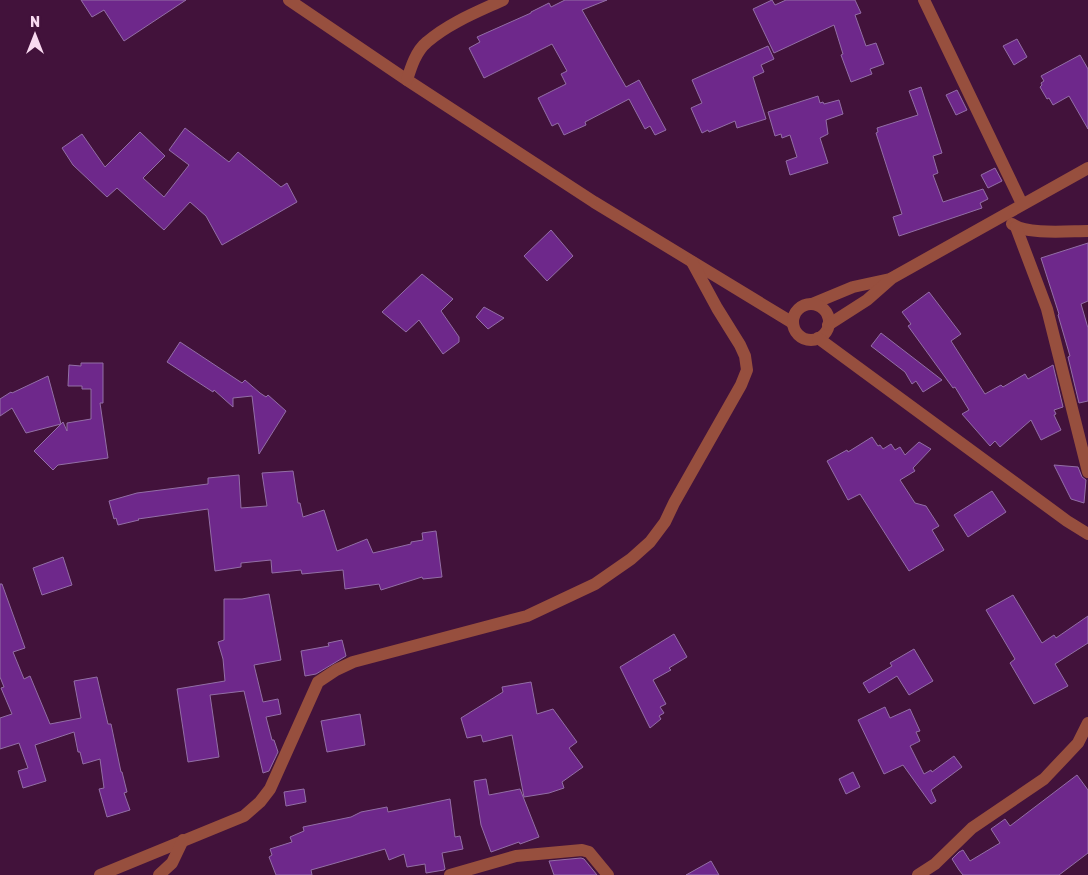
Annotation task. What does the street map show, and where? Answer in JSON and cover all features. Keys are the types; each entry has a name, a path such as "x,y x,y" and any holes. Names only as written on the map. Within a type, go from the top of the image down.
{"street":[{"path":"289,0 407,80 594,202 793,323"},
{"path":"407,80 412,65 426,43 461,20 503,0"},
{"path":"924,0 1022,204"},
{"path":"828,326 867,300 892,278 1088,168"},
{"path":"1001,216 1016,226 1032,230 1062,232 1088,230"},
{"path":"1016,226 1047,309 1088,472"},
{"path":"100,875 244,816 260,802 270,789 318,682 336,670 353,662 527,616 595,584 631,559 650,542 665,522 741,385 747,370 745,356 740,344 717,308 692,262"},
{"path":"812,304 818,305 827,314 828,326 826,331 818,338 812,340 802,337 794,329 793,323 796,312 806,305 853,287 892,278"},
{"path":"818,338 1067,522 1088,534"},
{"path":"918,875 935,864 972,828 1044,779 1078,743 1088,723"},
{"path":"158,875 172,863 183,840"},
{"path":"450,875 516,856 582,850 589,852 608,875"}],"building":[{"path":"81,0 186,0 124,41 104,10 92,17"},
{"path":"565,0 607,0 582,10 626,87 639,80 666,130 655,135 650,126 645,129 629,99 585,122 586,125 564,135 558,123 552,126 538,98 566,84 561,74 567,71 552,44 484,78 469,48 480,42 477,37 549,3 551,7"},
{"path":"772,0 775,5 786,0 855,0 861,13 855,15 866,46 876,43 884,64 870,69 872,74 851,82 841,55 843,54 834,25 774,53 753,9"},
{"path":"1017,39 1027,57 1014,65 1003,46"},
{"path":"768,46 774,59 761,65 764,72 753,77 766,119 737,128 735,121 702,133 691,108 702,103 692,80"},
{"path":"1080,55 1088,69 1088,129 1069,96 1053,105 1040,87 1044,81 1041,76"},
{"path":"921,87 942,153 933,156 938,173 933,175 943,202 983,189 988,199 980,203 982,208 899,236 893,217 902,214 876,133 878,132 877,128 918,115 909,91"},
{"path":"957,90 967,110 956,115 946,95"},
{"path":"818,96 820,103 823,102 824,104 839,100 843,114 826,120 828,134 820,138 828,163 790,175 786,161 797,157 790,135 782,138 781,134 775,136 768,112"},
{"path":"185,128 229,162 238,152 281,187 287,183 297,202 222,245 206,216 190,202 164,230 117,188 107,197 73,165 62,148 82,134 105,167 140,132 165,156 143,178 164,197 189,165 169,150"},
{"path":"995,168 1002,181 988,188 981,175"},
{"path":"551,230 573,256 547,281 524,256"},
{"path":"1088,243 1088,301 1081,304 1088,328 1088,401 1079,403 1068,357 1070,356 1059,314 1041,258"},
{"path":"422,274 453,299 441,311 459,337 459,342 443,354 419,320 406,332 382,312"},
{"path":"929,292 961,334 951,341 985,394 1001,385 1003,387 1025,374 1028,379 1053,365 1063,407 1054,410 1056,414 1054,415 1061,430 1041,440 1031,420 1000,447 995,441 990,446 962,414 969,410 955,387 953,388 908,326 911,324 902,312"},
{"path":"484,307 504,318 488,329 476,317"},
{"path":"881,333 942,380 923,392 916,381 912,384 905,372 871,346"},
{"path":"180,342 242,383 245,380 266,397 268,395 286,411 259,454 252,396 233,398 233,407 214,390 213,392 167,362"},
{"path":"81,363 103,363 103,403 100,403 108,458 58,465 53,470 34,451 63,422 67,431 67,423 91,419 91,389 82,389 82,386 68,386 69,365 81,366"},
{"path":"48,376 61,424 26,433 12,408 0,416 0,399 11,392"},
{"path":"872,437 878,446 880,445 883,449 891,444 895,450 900,447 905,455 919,442 931,449 913,468 915,471 900,480 915,503 926,506 939,526 932,530 944,550 909,571 860,494 848,500 827,461 847,450 848,452"},
{"path":"1054,465 1078,467 1082,477 1086,480 1084,503 1071,499"},
{"path":"293,471 298,503 300,503 303,517 324,510 337,551 367,539 373,553 423,540 422,533 436,531 442,577 423,579 422,577 381,590 379,584 345,589 343,570 302,574 301,570 272,573 271,560 241,563 241,567 215,571 208,509 138,519 118,525 116,518 114,519 109,501 137,493 208,484 208,478 239,475 241,508 267,506 262,473"},
{"path":"992,491 1006,512 968,537 954,515"},
{"path":"63,557 72,585 42,595 33,568"},
{"path":"0,584 2,584 25,648 13,652 24,679 30,676 50,724 81,718 74,681 97,677 108,724 111,724 127,792 124,793 130,810 107,817 99,789 104,788 100,759 83,764 80,752 78,752 74,732 35,745 46,781 23,788 18,771 28,768 19,743 0,749 0,718 12,714 1,688 4,687 0,677"},
{"path":"269,594 281,660 254,665 263,702 278,699 281,714 266,717 272,740 274,740 278,752 269,771 263,773 244,691 210,695 219,757 188,762 177,689 225,681 223,659 218,642 224,640 224,599 242,599"},
{"path":"1013,595 1042,643 1054,635 1056,638 1088,616 1088,643 1055,664 1068,686 1034,704 1010,663 1015,659 986,610"},
{"path":"674,634 687,657 669,668 671,670 653,680 666,704 660,707 664,713 659,716 661,719 650,728 620,667"},
{"path":"342,640 346,656 316,674 305,676 301,651 329,646 328,643"},
{"path":"914,649 933,681 909,695 897,676 869,693 863,683 892,666 890,663"},
{"path":"531,682 537,714 553,709 577,742 569,748 583,767 562,782 564,788 549,793 524,797 512,735 483,742 481,735 467,738 461,718 503,692 502,687"},
{"path":"885,707 890,718 910,709 920,731 916,732 920,741 910,746 924,774 931,770 932,772 954,756 962,767 931,790 936,801 931,804 903,765 884,774 858,720"},
{"path":"360,714 365,745 327,752 321,721"},
{"path":"853,772 860,787 846,794 839,779"},
{"path":"1077,775 1088,790 1088,853 1059,875 963,875 952,859 959,852 963,850 970,861 1000,843 991,829 1005,819 1010,826"},
{"path":"486,779 489,795 520,789 539,837 491,852 481,825 474,781"},
{"path":"304,789 306,802 286,806 284,792"},
{"path":"450,799 455,837 460,836 463,849 442,853 444,870 426,873 425,864 407,867 404,854 389,860 385,849 311,870 312,875 276,875 269,857 272,855 270,849 292,842 290,837 304,831 303,827 387,807 388,812"},
{"path":"581,858 597,875 554,875 549,861"},
{"path":"711,861 719,875 686,875"}]}
